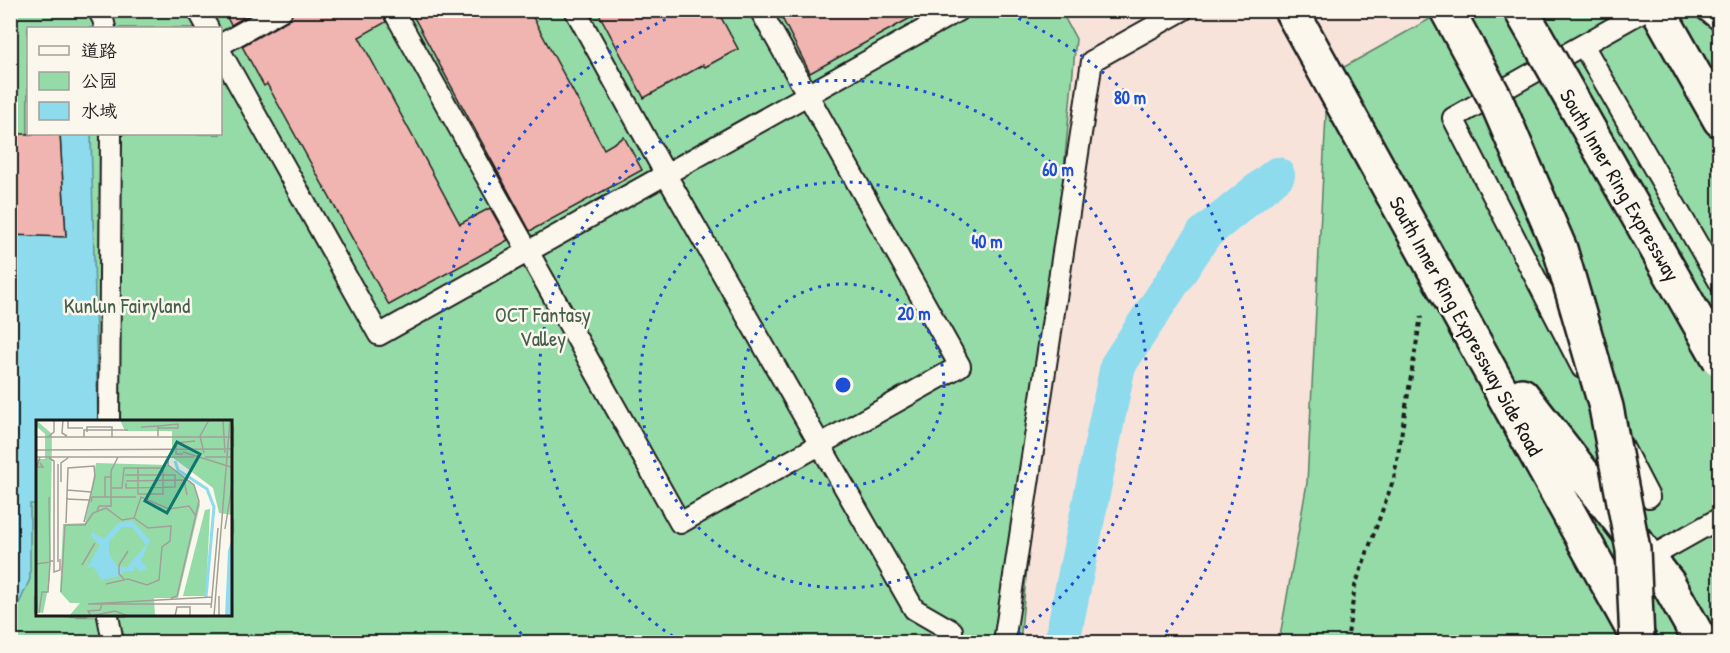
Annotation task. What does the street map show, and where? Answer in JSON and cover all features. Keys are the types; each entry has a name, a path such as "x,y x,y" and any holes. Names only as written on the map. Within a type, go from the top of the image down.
{"main road":[{"name":"South Inner Ring Expressway Side Road","path":"1291,10 1639,642"},
{"path":"1447,10 1495,98 1560,249 1606,408 1633,549 1639,642"},
{"name":"South Inner Ring Expressway","path":"1521,10 1719,360"},
{"path":"1658,10 1719,120"},
{"path":"1460,316 1668,583 1701,642"}],"lane":[{"path":"98,10 105,27"},
{"path":"198,10 207,27"},
{"path":"222,44 282,10"},
{"path":"393,10 680,523 960,366 760,10"},
{"path":"575,10 666,175 914,609 952,631 950,642"},
{"path":"222,55 379,335 959,10"},
{"path":"1004,642 1092,61 1183,10"},
{"path":"1645,10 1454,118 1649,497"},
{"path":"1706,10 1719,21"},
{"path":"1583,45 1719,284"},
{"path":"109,420 111,135"},
{"path":"1649,558 1719,518"},
{"path":"108,617 113,642"}],"path":[{"path":"1347,642 1355,586 1394,478 1430,262"}],"shaded area":[{"path":"11,11 1719,11 1719,642 11,642"}],"green space":[{"name":"OCT Fantasy Valley","path":"10,11 1061,11 1076,39 1020,642 11,642"},
{"path":"1444,11 1719,11 1719,642 1279,642 1307,483 1328,76"}],"water":[{"path":"60,135 91,135 98,420 36,420 36,504 30,504 30,579 11,621 11,237 66,236"}],"building":[{"path":"223,10 257,10 231,25"},
{"path":"294,10 381,10 386,22 359,37 460,224 490,208 508,240 389,305 267,84 264,86 242,46 288,20"},
{"path":"410,10 529,10 604,149 624,137 642,170 530,231"},
{"path":"597,10 717,10 738,49 705,67 703,65 644,98"},
{"path":"778,10 925,10 810,73"},
{"path":"10,134 60,135 66,237 10,235"}],"waterway":[{"path":"1062,642 1118,365 1204,234 1277,175"}],"park label":[{"name":"Kunlun Fairyland","path":"127,305"}]}
